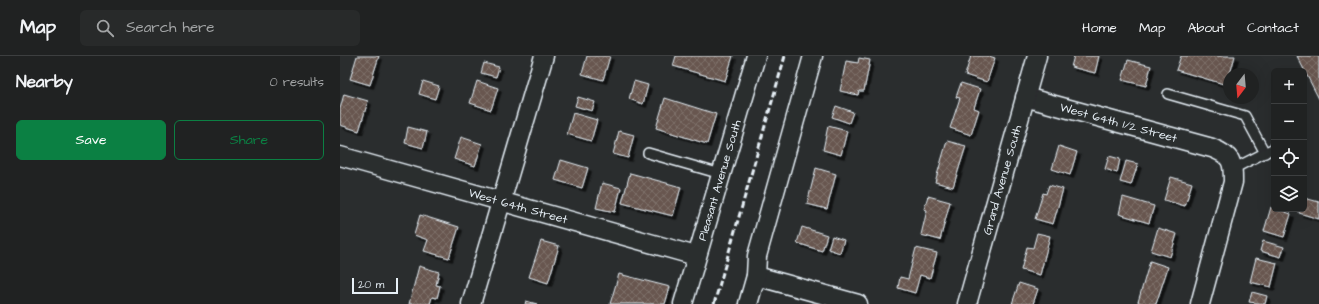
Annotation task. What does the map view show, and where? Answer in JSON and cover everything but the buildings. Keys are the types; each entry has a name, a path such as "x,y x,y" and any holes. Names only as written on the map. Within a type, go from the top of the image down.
{"street":[{"path":"471,304 500,201 544,56"},
{"name":"Pleasant Avenue South","path":"682,304 756,56"},
{"path":"748,304 756,276 757,256 813,56"},
{"name":"Grand Avenue South","path":"967,304 1037,56"},
{"name":"West 64th 1/2 Street","path":"1025,97 1212,148 1223,152 1230,158 1233,169"},
{"name":"West 64th Street","path":"340,156 696,256"},
{"path":"1200,304 1233,182 1233,169"},
{"path":"756,276 858,304"}],"lane":[{"path":"1168,94 1245,116 1265,152"},
{"path":"1233,169 1271,149"},
{"path":"648,154 720,174"}],"railway":[{"path":"714,304 785,56"}]}
